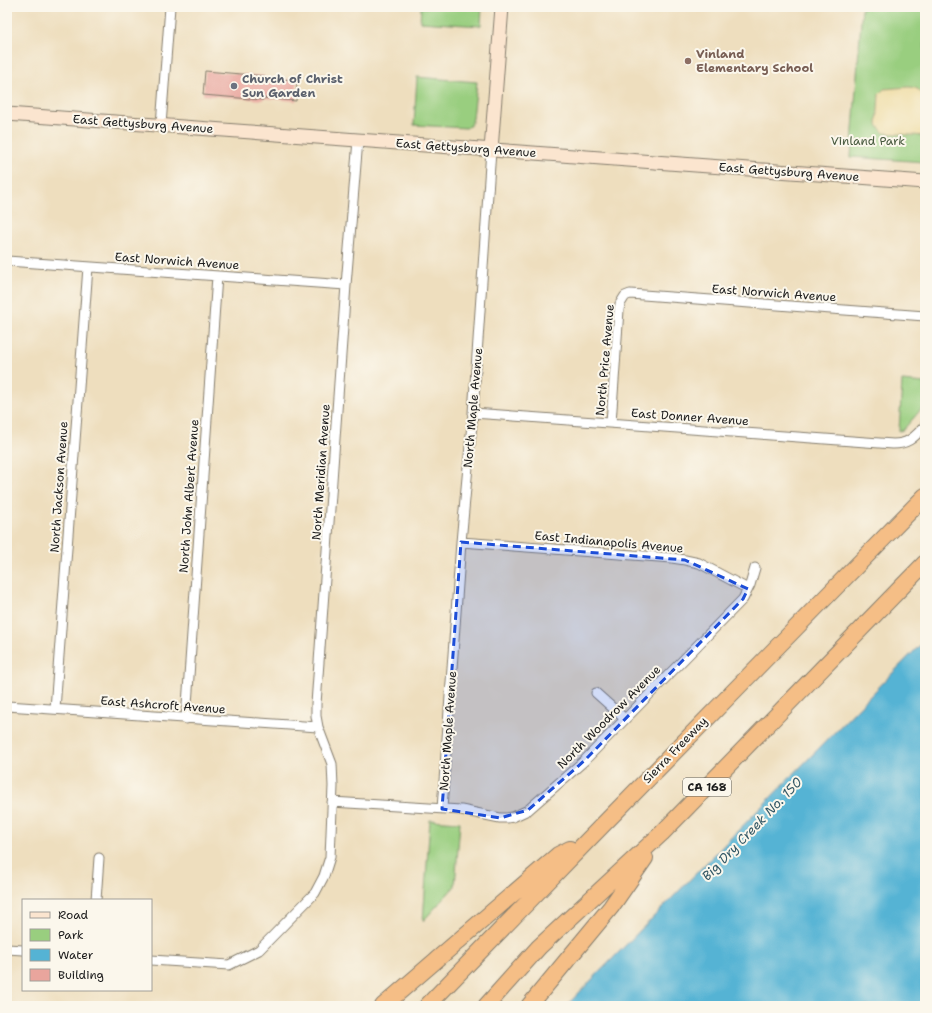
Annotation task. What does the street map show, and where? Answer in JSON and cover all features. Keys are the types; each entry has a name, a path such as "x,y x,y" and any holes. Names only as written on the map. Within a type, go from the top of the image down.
{"highway":[{"name":"Sierra Freeway","path":"427,1006 925,496"},
{"name":"CA 168","path":"486,1006 539,947 662,833 925,563"},
{"path":"530,1006 611,907 662,833"},
{"path":"383,1006 558,855 589,839"}],"street":[{"path":"162,125 170,7"},
{"name":"North Maple Avenue","path":"442,809 461,542 473,413 502,7"},
{"name":"East Gettysburg Avenue","path":"7,114 925,182"},
{"name":"North Meridian Avenue","path":"152,960 229,965 259,950 315,893 324,876 330,857 333,786 332,764 318,727 316,704 358,140"},
{"name":"East Norwich Avenue","path":"7,261 346,285"},
{"name":"North Jackson Avenue","path":"55,709 88,267"},
{"name":"North John Albert Avenue","path":"186,719 217,276"},
{"name":"East Norwich Avenue","path":"623,299 625,296 630,294 925,316"},
{"name":"North Price Avenue","path":"611,424 619,310 623,299"},
{"name":"East Donner Avenue","path":"473,413 893,444 905,443 914,438 925,426"},
{"name":"East Indianapolis Avenue","path":"461,542 686,560 699,563 748,589"},
{"name":"North Woodrow Avenue","path":"332,802 461,810 500,818 513,817 528,810 584,761 743,599 755,568"},
{"path":"596,693 625,719"},
{"name":"East Ashcroft Avenue","path":"7,706 318,727"},
{"path":"96,899 99,858"},
{"path":"7,948 22,950"}],"highlighted area":[{"path":"461,542 685,560 748,589 743,599 584,761 528,810 500,818 442,809"}],"green space":[{"path":"421,7 482,7 481,26 420,22"},
{"name":"Vinland Park","path":"862,7 925,7 925,101 921,92 925,135 925,162 851,157"},
{"path":"417,77 477,82 472,123 466,128 414,125"},
{"path":"902,381 925,383 925,405 903,430 899,431"},
{"path":"430,820 460,822 455,886 423,921"}],"sand":[{"path":"908,87 919,90 923,94 926,112 925,136 884,133 877,125 879,94 884,89"}],"water":[{"name":"Big Dry Creek No. 150","path":"925,640 925,1006 566,1006"}],"building":[{"name":"Church of Christ Sun Garden","path":"205,71 265,76 264,78 297,80 296,101 203,95"}],"place":[{"name":"Vinland Elementary School","path":"688,61"},
{"name":"Church of Christ Sun Garden","path":"234,86"}]}
